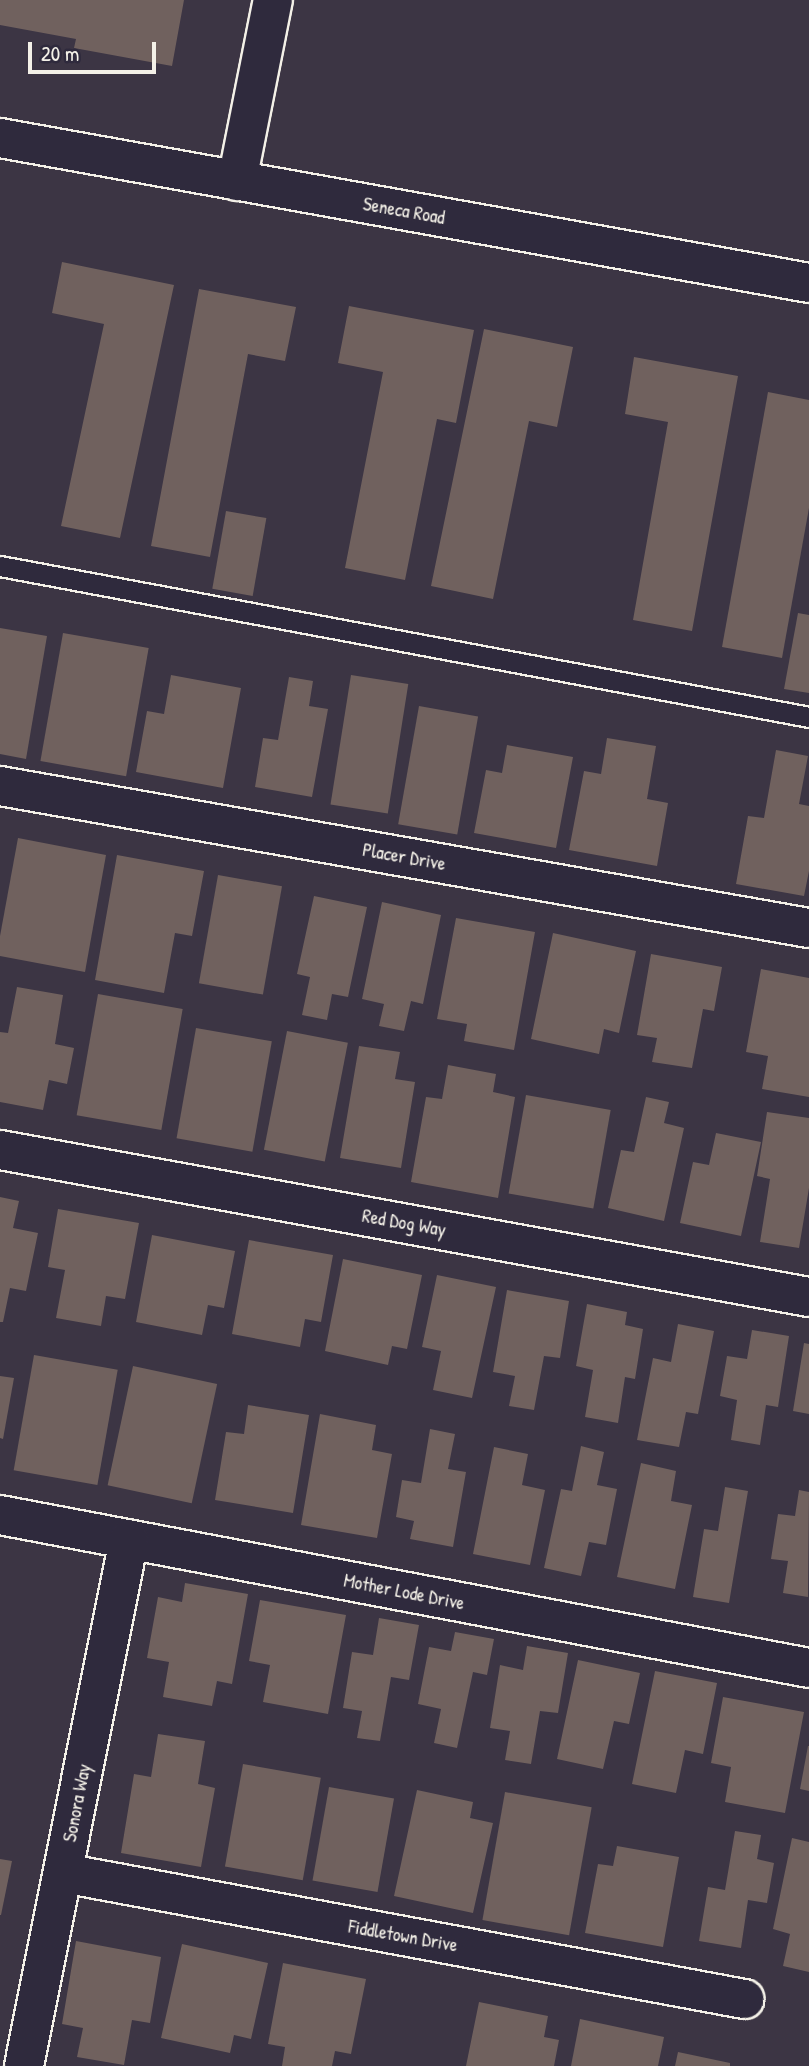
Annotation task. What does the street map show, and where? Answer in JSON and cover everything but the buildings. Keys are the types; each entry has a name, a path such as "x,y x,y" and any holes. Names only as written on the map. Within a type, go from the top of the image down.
{"street":[{"path":"237,181 273,0"},
{"name":"Seneca Road","path":"0,141 809,283"},
{"name":"Placer Drive","path":"0,786 809,928"},
{"name":"Red Dog Way","path":"0,1150 809,1297"},
{"name":"Mother Lode Drive","path":"0,1515 809,1668"},
{"name":"Sonora Way","path":"24,2066 130,1539"},
{"name":"Fiddletown Drive","path":"63,1873 744,1999"}],"lane":[{"path":"0,566 809,717"}]}
